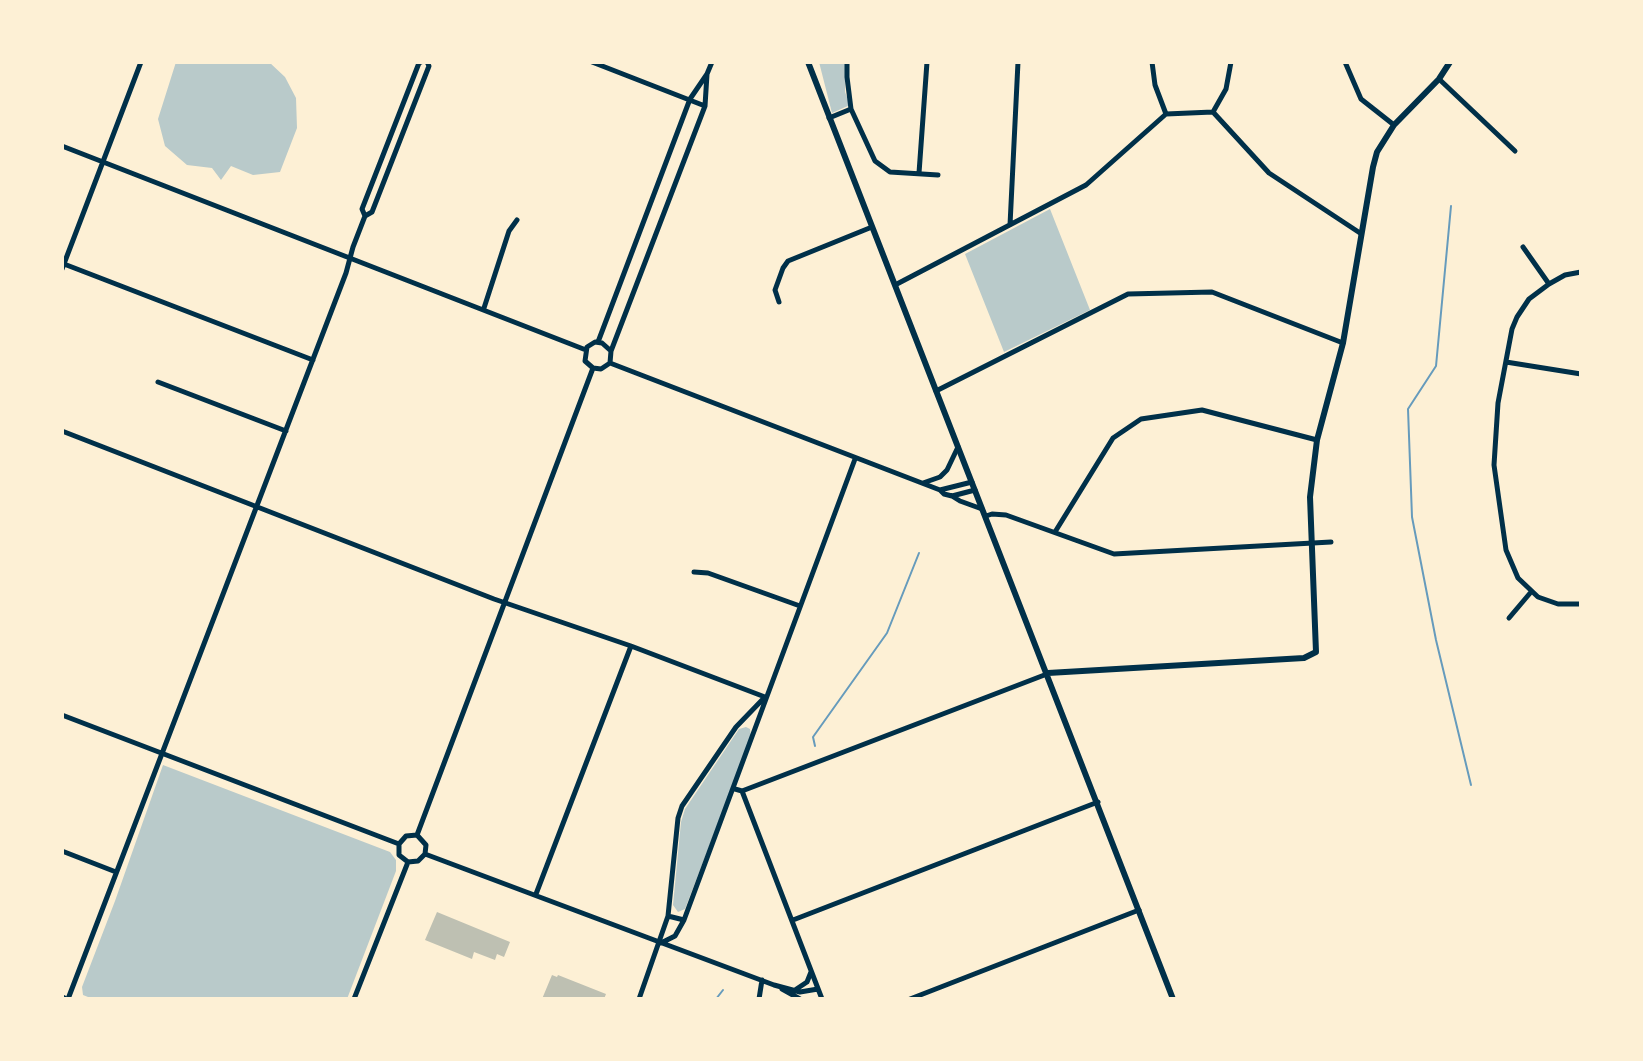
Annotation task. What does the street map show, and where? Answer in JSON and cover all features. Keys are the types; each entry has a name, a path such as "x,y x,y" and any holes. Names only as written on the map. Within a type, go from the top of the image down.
{"street":[{"path":"141,62 63,266 313,360"},
{"path":"65,999 163,754 365,216 372,212 429,66 424,62 419,63 362,209 365,216"},
{"path":"592,62 705,106"},
{"path":"598,342 690,99 712,62"},
{"path":"808,62 1173,999"},
{"path":"847,62 851,109 875,161 890,172 938,175"},
{"path":"919,173 927,62"},
{"path":"1010,225 1018,62"},
{"path":"1152,62 1155,85 1166,114"},
{"path":"1213,112 1226,89 1231,62"},
{"path":"1345,62 1361,99 1394,125"},
{"path":"738,790 1048,673 1304,658 1314,654 1317,648 1310,497 1317,440 1343,343 1373,167 1383,141 1394,125 1439,79 1450,62"},
{"path":"610,363 611,351 705,106 707,74"},
{"path":"1439,79 1515,151"},
{"path":"829,118 851,109"},
{"path":"895,285 1086,185 1166,114 1213,112 1269,173 1360,233"},
{"path":"62,146 586,350"},
{"path":"484,308 509,231 517,220"},
{"path":"779,302 775,290 788,261 872,227"},
{"path":"1523,247 1549,284"},
{"path":"1581,272 1549,284 1529,299 1517,317 1496,425 1496,488 1507,555 1518,578 1531,592 1551,602 1581,604"},
{"path":"936,391 1128,294 1212,292 1343,343"},
{"path":"610,363 601,369 593,368 585,361 590,345 598,342 606,344 611,351"},
{"path":"1506,362 1581,374"},
{"path":"610,363 940,490 985,513 1006,515 1114,554 1331,542"},
{"path":"417,835 593,368"},
{"path":"158,382 286,431"},
{"path":"1055,532 1113,438 1141,419 1202,410 1317,440"},
{"path":"62,431 503,602 765,697"},
{"path":"922,483 940,477 947,470 958,447"},
{"path":"661,943 675,936 684,920 738,790 765,697 855,459"},
{"path":"940,490 972,482"},
{"path":"952,496 975,490"},
{"path":"694,572 708,573 800,606"},
{"path":"1509,618 1531,592"},
{"path":"536,894 631,646"},
{"path":"639,999 668,916 678,818 682,806 736,727 765,697"},
{"path":"62,715 399,844"},
{"path":"738,790 793,920 820,998"},
{"path":"793,920 1098,802"},
{"path":"417,835 426,845 425,854 418,861 408,862 399,855 399,844 406,836 417,835"},
{"path":"62,851 116,872"},
{"path":"425,854 762,980 800,999"},
{"path":"354,999 408,862"},
{"path":"910,999 1139,910"},
{"path":"668,916 684,920"},
{"path":"794,990 807,982 811,970"},
{"path":"759,999 762,980"},
{"path":"774,985 809,992 818,989"}],"shaded area":[{"path":"176,62 269,62 285,77 296,98 297,128 280,172 253,175 231,166 221,180 212,168 187,165 165,146 158,119"},
{"path":"819,62 846,62 845,92 850,105 832,113"},
{"path":"1050,209 1090,310 1004,352 965,254"},
{"path":"739,729 750,729 751,737 685,909 678,912 673,905 685,809"},
{"path":"163,765 390,852 396,860 396,871 347,999 93,999 83,995 82,987"}],"building":[{"path":"437,912 510,942 504,957 497,954 495,960 474,952 472,959 425,940"},
{"path":"552,975 606,994 604,999 542,999"}],"waterway":[{"path":"1451,206 1436,366 1408,409 1412,517 1436,640 1471,785"},
{"path":"815,746 813,737 887,633 919,553"},
{"path":"716,999 723,990"}]}
